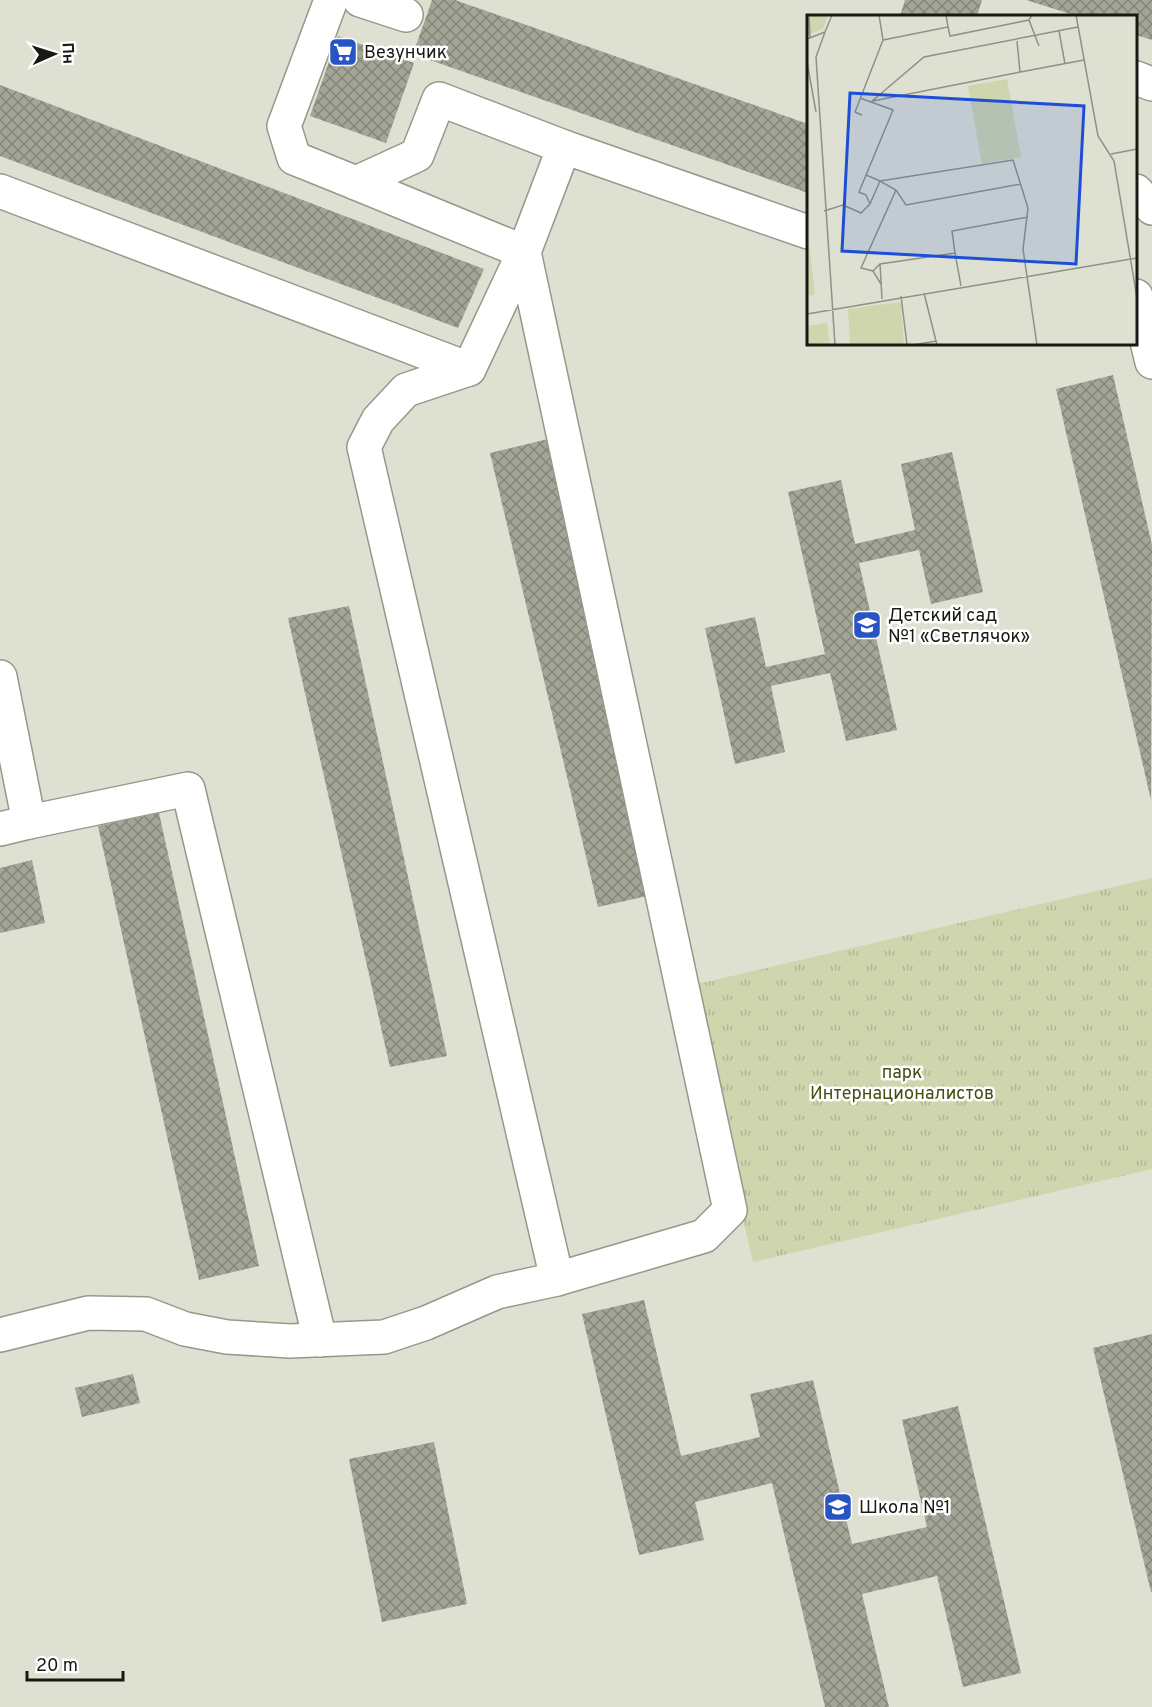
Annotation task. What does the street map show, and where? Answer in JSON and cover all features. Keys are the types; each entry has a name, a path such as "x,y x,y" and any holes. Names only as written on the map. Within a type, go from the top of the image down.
{"street":[{"path":"331,0 284,126 294,158 524,252"},
{"path":"360,0 406,15"},
{"path":"1137,78 1152,84"},
{"path":"356,183 417,155 440,99 564,147 807,232"},
{"path":"557,1279 364,447 378,420 406,390 469,369 524,252 564,147"},
{"path":"0,191 469,369"},
{"path":"1137,192 1152,208"},
{"path":"0,1335 88,1313 146,1314 185,1329 227,1337 290,1341 384,1337 426,1323 497,1292 557,1279 704,1236 730,1209 524,252"},
{"path":"1137,300 1152,362"},
{"path":"0,677 15,825 189,789 320,1340"}],"green space":[{"name":"парк Интернационалистов","path":"1152,878 1152,1169 753,1262 689,986"}],"building":[{"path":"432,0 455,0 807,124 807,193 413,54"},
{"path":"905,0 982,0 977,15 900,15"},
{"path":"1026,0 1152,0 1152,40 1137,35 1137,15 1074,15"},
{"path":"338,36 414,63 386,143 310,116"},
{"path":"0,85 484,269 458,328 0,156"},
{"path":"1113,375 1152,545 1151,800 1056,389"},
{"path":"548,439 656,894 598,907 490,453"},
{"path":"952,452 983,592 931,604 919,550 859,563 897,730 846,741 830,673 771,686 785,752 735,764 705,628 755,617 766,667 825,654 788,492 841,480 855,544 915,530 901,464"},
{"path":"349,606 447,1056 390,1067 288,618"},
{"path":"159,813 259,1266 199,1280 98,826"},
{"path":"32,860 45,923 0,933 0,868"},
{"path":"644,1300 681,1456 760,1437 750,1394 813,1380 852,1544 927,1527 902,1420 958,1406 1021,1673 963,1687 937,1576 862,1594 889,1707 825,1707 772,1483 695,1502 704,1540 639,1555 582,1314"},
{"path":"1152,1334 1152,1592 1151,1592 1093,1348"},
{"path":"133,1374 140,1403 82,1417 75,1388"},
{"path":"434,1442 467,1604 382,1622 349,1459"}],"place":[{"name":"Везунчик","path":"343,52"},
{"name":"Детский сад №1 «Светлячок»","path":"867,625"},
{"name":"Школа №1","path":"838,1507"}]}
